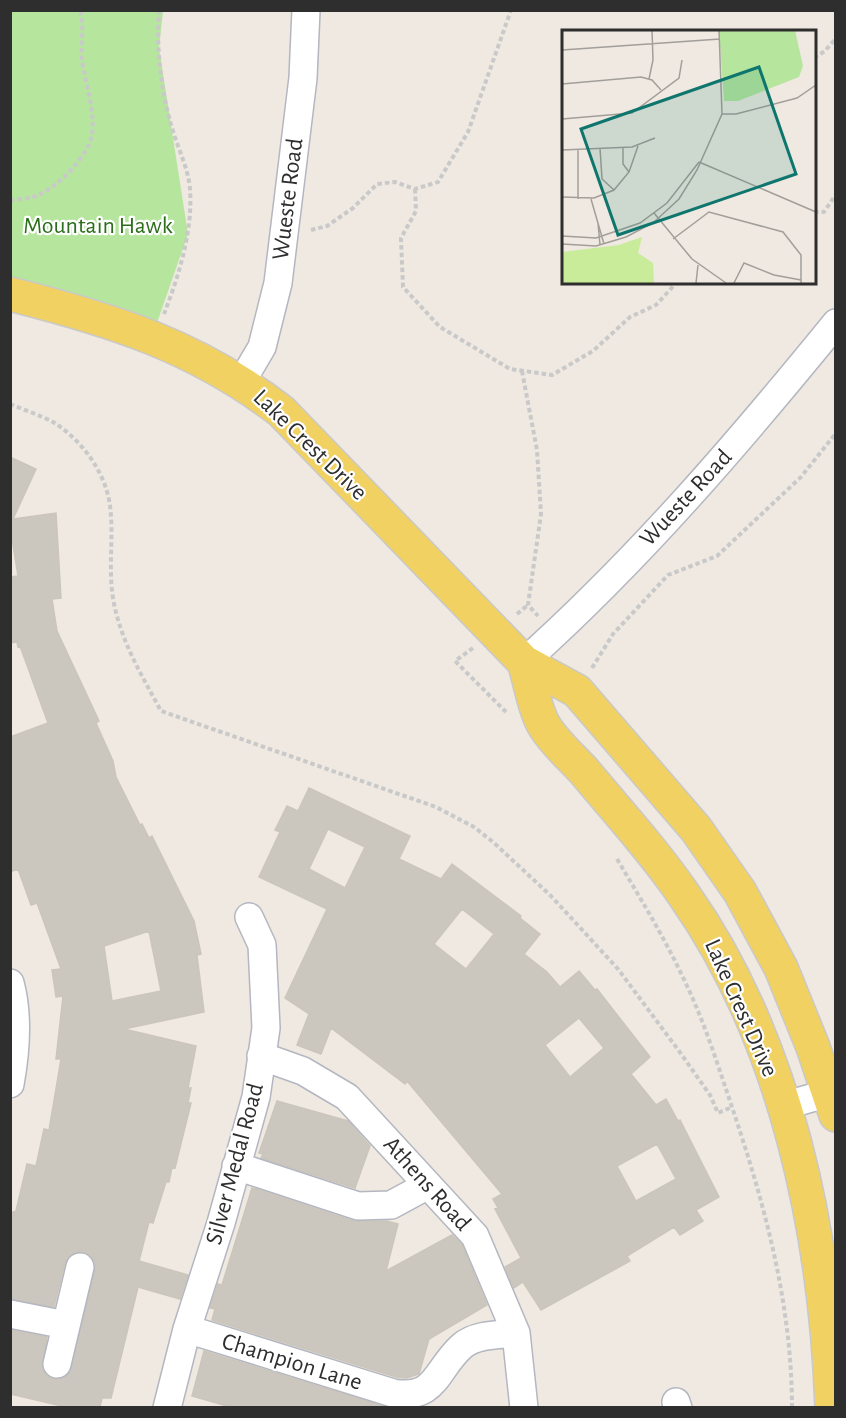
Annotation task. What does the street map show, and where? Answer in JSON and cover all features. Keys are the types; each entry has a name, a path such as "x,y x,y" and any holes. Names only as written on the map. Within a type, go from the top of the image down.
{"main road":[{"name":"Lake Crest Drive","path":"10,294 74,310 152,337 192,353 242,381 281,411 524,662 577,691 696,829 740,892 781,968 833,1100"},
{"name":"Lake Crest Drive","path":"524,662 544,726 661,862 700,918 738,988 783,1106 797,1150 814,1227 830,1358 832,1407"}],"street":[{"name":"Wueste Road","path":"242,381 262,346 278,282 303,78 306,10"},
{"name":"Wueste Road","path":"524,662 556,634 733,450 836,323"},
{"name":"Silver Medal Road","path":"167,1407 187,1329 256,1098 266,1028 262,945 249,917"},
{"path":"10,983 16,1016 16,1050 10,1084"},
{"name":"Athens Road","path":"261,1056 303,1071 347,1097 475,1236 516,1334 524,1407"},
{"path":"783,1106 833,1100"},
{"path":"237,1166 358,1206 391,1205 428,1185"},
{"path":"57,1364 80,1267"},
{"path":"10,1314 66,1325"},
{"name":"Champion Lane","path":"187,1329 393,1394 408,1396 424,1390 467,1343 490,1335 516,1334"}],"path":[{"path":"10,200 38,195 58,182 76,164 92,137 92,114 82,58 83,21 80,10"},
{"path":"152,337 164,313 179,271 188,234 190,190 185,164 164,98 159,10"},
{"path":"282,237 327,226 353,208 377,184 395,182 415,189 438,182 468,132 511,10"},
{"path":"816,57 825,51 836,38"},
{"path":"415,189 416,211 401,238 404,287 440,327 510,369 552,375 593,351 630,317 656,305 675,284"},
{"path":"816,212 824,212 836,194"},
{"path":"522,371 537,450 541,514 528,605 556,634"},
{"path":"10,404 53,422 74,439 106,483 111,508 110,563 113,598 124,641 161,711 436,807 474,827 551,896 618,969 710,1095 718,1113 732,1107"},
{"path":"577,691 613,634 668,575 717,556 801,477 836,433"},
{"path":"495,631 455,661 507,714"},
{"path":"613,851 687,986 728,1088 776,1254 792,1381 792,1407"}],"green space":[{"name":"Mountain Hawk","path":"10,11 163,11 159,48 188,234 152,337 11,298"}],"building":[{"path":"10,457 36,469 13,519 56,513 61,598 52,599 57,631 99,721 96,723 113,761 116,777 140,825 142,824 149,838 152,836 194,921 201,954 197,955 204,1012 124,1029 196,1046 188,1088 191,1088 188,1103 191,1103 175,1168 172,1167 169,1182 166,1182 153,1223 149,1222 139,1261 188,1275 180,1299 138,1287 111,1398 102,1398 100,1407 66,1407 10,1394 10,1330 47,1337 42,1369 47,1376 54,1379 69,1374 95,1270 90,1255 75,1252 65,1263 54,1307 10,1299 10,1213 16,1211 27,1164 36,1166 44,1129 49,1130 61,1059 56,1059 63,996 56,997 52,970 61,969 37,903 31,905 18,869 10,872 10,737 48,723 20,646 18,647 17,642 10,643 10,577 18,576 10,526","holes":["149,931 161,991 112,1001 104,946"]},
{"path":"309,788 410,836 399,859 441,879 452,864 521,916 520,918 540,934 524,954 547,972 560,987 579,971 595,990 597,989 650,1057 631,1074 656,1105 666,1099 678,1121 680,1120 719,1197 696,1210 703,1221 680,1235 674,1227 627,1256 630,1261 541,1310 523,1282 514,1288 505,1267 521,1258 495,1209 498,1208 493,1199 502,1194 407,1081 405,1084 331,1028 321,1054 297,1045 309,1014 285,998 327,909 259,877 280,832 275,830 287,806 298,811","holes":["328,829 365,847 345,888 309,869","462,909 494,934 466,969 434,944","579,1018 604,1048 570,1077 545,1045","657,1144 676,1179 636,1201 617,1166"]},
{"path":"277,1101 348,1121 370,1146 355,1188 261,1158 263,1154 259,1153"},
{"path":"252,1188 353,1221 387,1221 398,1224 386,1271 452,1235 462,1245 487,1305 429,1339 419,1374 407,1378 396,1377 212,1320 215,1309 210,1308 218,1284 222,1285"},
{"path":"204,1351 387,1407 230,1407 192,1396"}]}
